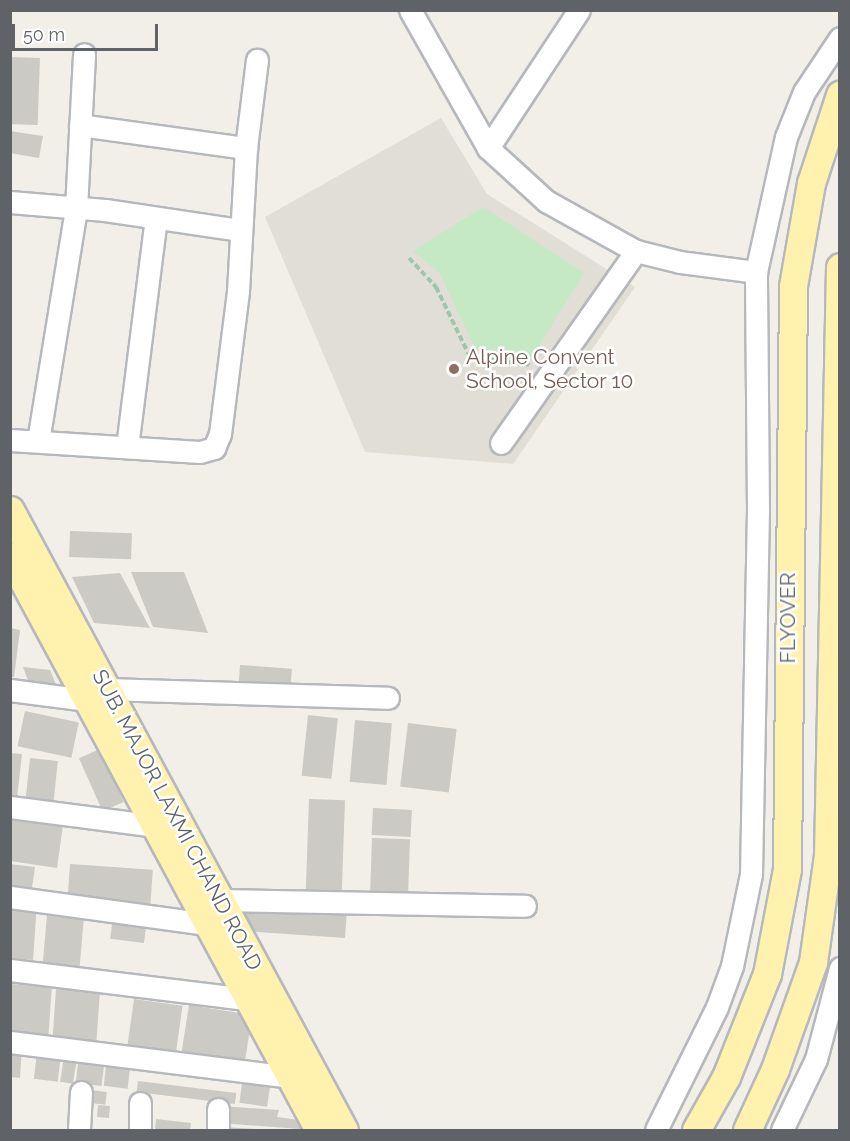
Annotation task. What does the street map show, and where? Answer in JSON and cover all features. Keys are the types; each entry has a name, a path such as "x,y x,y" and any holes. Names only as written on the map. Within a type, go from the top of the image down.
{"main road":[{"name":"FLYOVER","path":"696,1131 726,1077 767,974 787,869 793,286 811,183 840,95"},
{"path":"747,1131 775,1069 813,962 827,866 839,274"},
{"name":"SUB. MAJOR LAXMI CHAND ROAD","path":"10,510 34,576 97,695 165,820 220,900 290,1077 320,1131"},
{"name":"SUB. MAJOR LAXMI CHAND ROAD","path":"10,556 34,576"},
{"name":"SUB. MAJOR LAXMI CHAND ROAD","path":"165,820 207,924 256,991 344,1131"}],"street":[{"path":"410,10 488,148 546,201 636,251 680,262 756,272"},
{"path":"488,148 579,10"},
{"path":"656,1131 721,997 732,966 751,874 758,510 756,272 786,136 804,92 840,38"},
{"path":"38,441 76,208 84,54"},
{"path":"10,440 207,452 218,442 238,291 246,148 257,60"},
{"path":"80,125 246,148"},
{"path":"10,202 76,208 241,231"},
{"path":"128,447 156,219"},
{"path":"501,443 636,251"},
{"path":"10,690 97,695 388,698"},
{"path":"10,807 165,820"},
{"path":"10,897 207,924"},
{"path":"220,900 525,906"},
{"path":"782,1131 816,1059 840,968"},
{"path":"10,970 256,991"},
{"path":"10,1042 290,1077"},
{"path":"79,1131 81,1092"},
{"path":"140,1103 140,1131"},
{"path":"218,1109 218,1131"}],"path":[{"path":"409,258 436,287 470,357 531,366 537,357"}],"shaded area":[{"name":"Alpine Convent School, Sector 10","path":"441,118 487,194 635,287 513,464 365,452 265,217"}],"green space":[{"path":"483,207 584,273 531,359 484,354 475,349 440,274 413,251"}],"building":[{"path":"10,57 40,58 38,125 10,124"},
{"path":"10,131 43,136 39,158 10,153"},
{"path":"70,531 132,533 131,559 69,557"},
{"path":"131,572 184,572 208,633 153,627"},
{"path":"120,573 150,628 94,623 72,577"},
{"path":"10,628 20,630 14,677 10,677"},
{"path":"240,665 292,669 290,693 238,689"},
{"path":"23,667 50,670 57,687 29,683"},
{"path":"25,711 79,722 71,758 18,746"},
{"path":"308,715 338,718 331,779 302,776"},
{"path":"355,720 392,723 386,785 350,782"},
{"path":"408,723 457,729 449,792 400,787"},
{"path":"100,749 124,802 103,811 79,758"},
{"path":"10,753 22,754 17,798 10,797"},
{"path":"30,758 58,761 54,802 26,799"},
{"path":"309,799 345,800 342,893 306,892"},
{"path":"373,808 412,810 411,837 372,835"},
{"path":"10,811 27,814 26,821 42,824 43,816 64,818 57,868 10,861"},
{"path":"372,838 410,839 408,894 370,893"},
{"path":"10,864 35,867 31,895 10,893"},
{"path":"70,864 153,870 150,904 68,898"},
{"path":"10,901 37,903 33,960 10,958"},
{"path":"245,905 347,912 345,938 243,931"},
{"path":"47,915 84,918 80,968 43,965"},
{"path":"113,916 147,920 144,943 110,939"},
{"path":"10,984 52,987 48,1040 10,1037"},
{"path":"56,989 100,992 96,1042 53,1039"},
{"path":"134,999 183,1006 176,1051 128,1045"},
{"path":"189,1005 252,1015 245,1063 181,1053"},
{"path":"10,1045 22,1046 20,1078 10,1077"},
{"path":"37,1053 61,1056 58,1082 34,1079"},
{"path":"79,1056 105,1059 102,1086 76,1083"},
{"path":"64,1057 77,1059 73,1084 60,1082"},
{"path":"107,1059 131,1062 128,1089 104,1086"},
{"path":"243,1077 271,1081 267,1107 239,1103"},
{"path":"138,1081 236,1093 235,1104 137,1092"},
{"path":"83,1089 107,1092 105,1105 81,1102"},
{"path":"98,1105 110,1106 109,1118 97,1117"},
{"path":"219,1106 279,1110 277,1117 299,1120 300,1129 219,1123"},
{"path":"156,1119 191,1123 190,1130 155,1130"},
{"path":"224,1127 258,1129 258,1130 224,1130"}],"place":[{"name":"Alpine Convent School, Sector 10","path":"454,369"}]}
